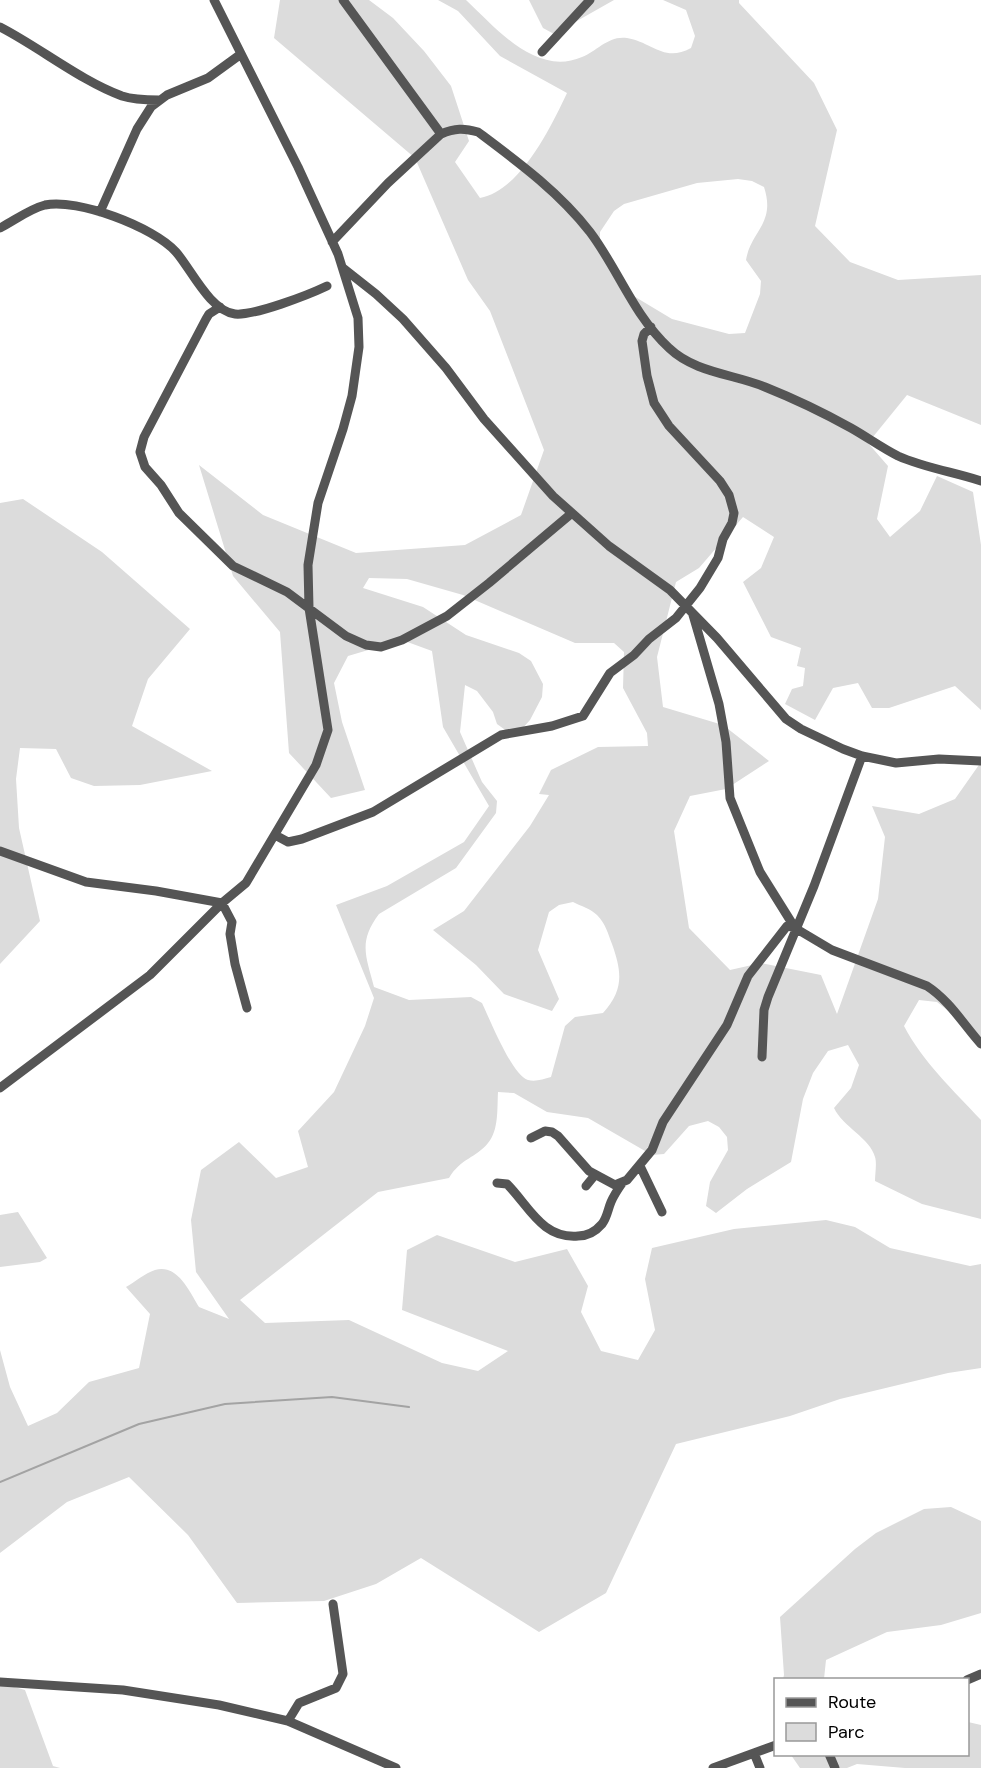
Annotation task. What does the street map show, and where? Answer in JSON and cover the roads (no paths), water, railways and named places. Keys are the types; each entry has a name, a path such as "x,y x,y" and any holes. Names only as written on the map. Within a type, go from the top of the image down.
{"street":[{"path":"0,1088 150,975 222,903 246,883 316,765 328,730 309,608 308,564 314,518 348,413 360,347 358,318 343,268 332,242 214,0"},
{"path":"343,0 441,134"},
{"path":"542,52 590,0"},
{"path":"0,27 96,83 123,96 142,100 159,100"},
{"path":"100,212 137,129 151,107 159,100 208,78 241,54"},
{"path":"332,242 388,183 441,134 452,129 464,128 478,132 561,198 590,232 636,306 669,349 688,361 750,381 796,400 919,465 981,481"},
{"path":"0,228 33,209 45,205 53,204 100,212 140,227 165,242 182,260 213,301 220,308 235,314 302,297 327,286"},
{"path":"343,268 403,319 446,368 484,418 553,496 609,546 670,590 786,719 801,729 862,756 897,763 939,759 981,761"},
{"path":"220,308 206,319 144,437 140,452 141,459 179,513 233,566 287,592 346,636 366,645 381,647 402,640 447,616 572,513"},
{"path":"275,835 288,842 373,812 501,735 552,726 583,716 610,673 634,655 649,639 689,609 718,558 723,538 732,523 734,513 729,495 720,481 669,426 654,403 642,341 644,334 651,327"},
{"path":"689,609 719,704 726,742 730,798 760,872 795,928"},
{"path":"762,1057 764,1010 768,997 814,886 862,756"},
{"path":"0,851 86,882 222,903"},
{"path":"222,903 232,922 230,933 235,964 247,1008"},
{"path":"531,1138 545,1131 552,1132 595,1175 615,1185 626,1179 652,1150 663,1122 719,1038 737,998 756,965 785,927 795,928 832,950 927,986 945,1000 981,1044"},
{"path":"640,1166 663,1212"},
{"path":"586,1186 595,1175"},
{"path":"497,1183 507,1184 545,1228 555,1234 573,1237 584,1236 604,1222 611,1203 626,1179"},
{"path":"288,1721 299,1703 336,1688 343,1674 333,1604"},
{"path":"0,1682 123,1690 219,1705 288,1721 396,1768"},
{"path":"713,1768 774,1746"},
{"path":"754,1753 760,1768"}],"waterway":[{"path":"0,1482 139,1424 225,1404 332,1397 409,1407"}]}
